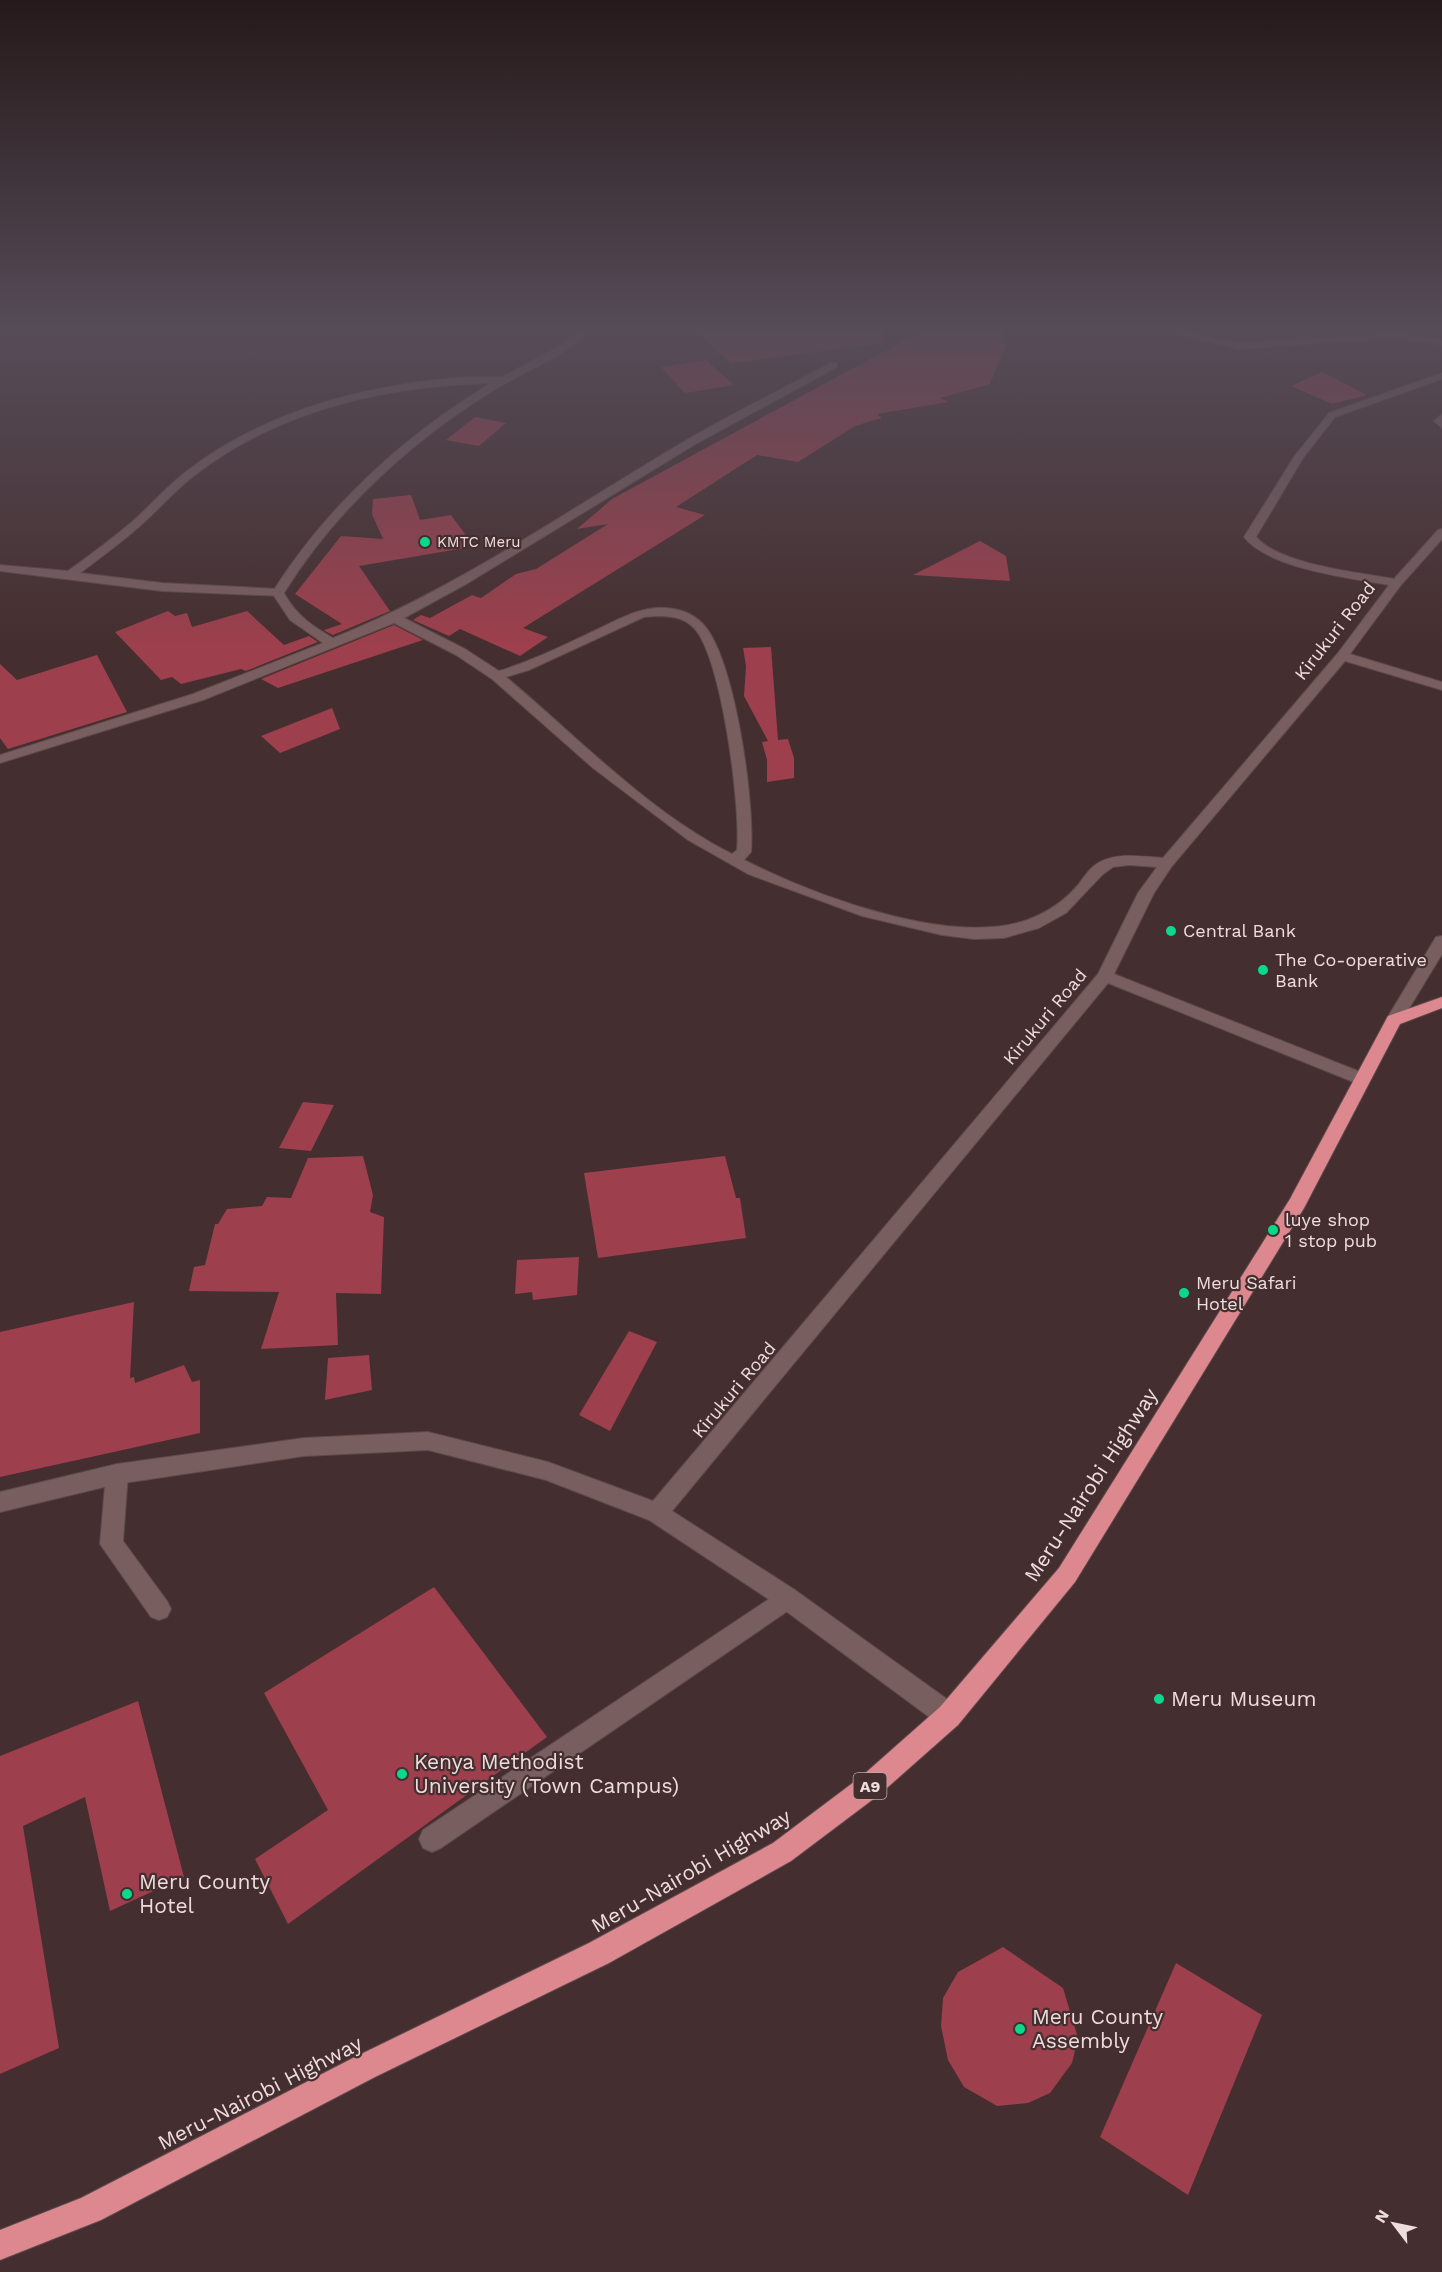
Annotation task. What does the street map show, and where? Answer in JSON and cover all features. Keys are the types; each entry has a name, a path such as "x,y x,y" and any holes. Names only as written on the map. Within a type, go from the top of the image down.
{"highway":[{"path":"1394,1020 1442,1002"},
{"name":"Meru-Nairobi Highway","path":"0,2244 90,2209 365,2067 599,1953 782,1852 871,1785 949,1716 1067,1575 1297,1203 1394,1020"}],"street":[{"path":"70,575 136,525 196,469 234,442 252,433"},
{"path":"278,593 293,566 356,495 431,433"},
{"path":"0,759 198,697 395,618 464,581 708,433"},
{"path":"1317,433 1299,457 1250,537 1252,544 1263,551 1284,558 1396,583"},
{"name":"Kirukuri Road","path":"657,1513 1105,976 1146,893 1167,863 1342,656 1396,583 1442,532"},
{"path":"0,568 162,587 278,593"},
{"path":"278,593 288,613 300,625 331,642"},
{"path":"497,676 525,667 640,614 657,611 673,613 696,622 712,643 717,659 738,764 746,839 744,852 734,860"},
{"path":"395,618 452,646 497,676 544,720 694,838 734,860 815,896 927,928 974,934 1004,934 1037,924 1082,890 1093,874 1110,863 1130,861 1167,863"},
{"path":"1342,656 1442,686"},
{"path":"1394,1020 1437,958 1442,941"},
{"path":"1105,976 1362,1079"},
{"path":"0,1502 117,1474 304,1447 428,1441 548,1471 657,1513 787,1598 949,1716"},
{"path":"117,1474 111,1544 159,1609"},
{"path":"432,1839 787,1598"}],"building":[{"path":"455,433 494,433 479,446 446,440"},
{"path":"734,433 844,433 798,462 757,455 676,507 705,515 523,628 548,637 520,656 460,629 449,636 413,620 421,615 430,618 472,595 481,598 516,574 536,569 608,524 577,529 612,499"},
{"path":"411,495 420,520 451,515 465,534 465,548 359,566 390,611 333,635 327,632 324,630 342,624 295,594 341,536 383,539 372,514 373,499"},
{"path":"980,541 1006,556 1010,581 913,575"},
{"path":"168,611 175,616 187,613 192,627 247,611 284,645 309,636 318,642 246,671 241,669 181,684 172,677 161,680 115,632"},
{"path":"394,625 423,640 278,688 261,679"},
{"path":"771,647 778,740 788,739 794,758 794,778 767,782 767,760 762,742 768,741 744,696 746,666 743,648"},
{"path":"97,655 127,712 8,749 0,738 0,664 17,680"},
{"path":"332,708 340,729 280,753 261,736"},
{"path":"303,1102 334,1105 311,1151 279,1148"},
{"path":"363,1156 373,1195 370,1212 384,1217 381,1294 336,1293 338,1345 261,1349 279,1292 189,1291 194,1267 205,1265 215,1224 218,1224 227,1209 262,1206 267,1197 291,1198 308,1158"},
{"path":"725,1156 736,1198 740,1198 746,1238 598,1258 584,1173"},
{"path":"579,1257 577,1295 533,1300 532,1292 515,1294 517,1260"},
{"path":"134,1302 130,1378 134,1377 135,1383 184,1365 192,1382 200,1380 200,1433 0,1477 0,1332"},
{"path":"629,1331 657,1342 610,1431 579,1415"},
{"path":"369,1355 372,1390 325,1400 328,1358"},
{"name":"Kenya Methodist University (Town Campus)","path":"434,1587 547,1737 288,1924 255,1859 328,1810 264,1693"},
{"name":"Meru County Hotel","path":"138,1701 184,1877 110,1911 85,1797 23,1826 59,2048 0,2074 0,1756"},
{"path":"1003,1947 1063,1988 1078,2038 1072,2063 1050,2093 1028,2103 997,2106 964,2087 948,2060 941,2026 943,1998 958,1972"},
{"path":"1176,1963 1262,2015 1188,2195 1100,2137"}],"place":[{"name":"KMTC Meru","path":"425,542"},
{"name":"Central Bank","path":"1171,931"},
{"name":"The Co-operative Bank","path":"1263,970"},
{"name":"luye shop 1 stop pub","path":"1273,1230"},
{"name":"Meru Safari Hotel","path":"1184,1293"},
{"name":"Meru Museum","path":"1159,1699"},
{"name":"Kenya Methodist University (Town Campus)","path":"402,1774"},
{"name":"Meru County Hotel","path":"127,1894"},
{"name":"Meru County Assembly","path":"1020,2029"}]}
